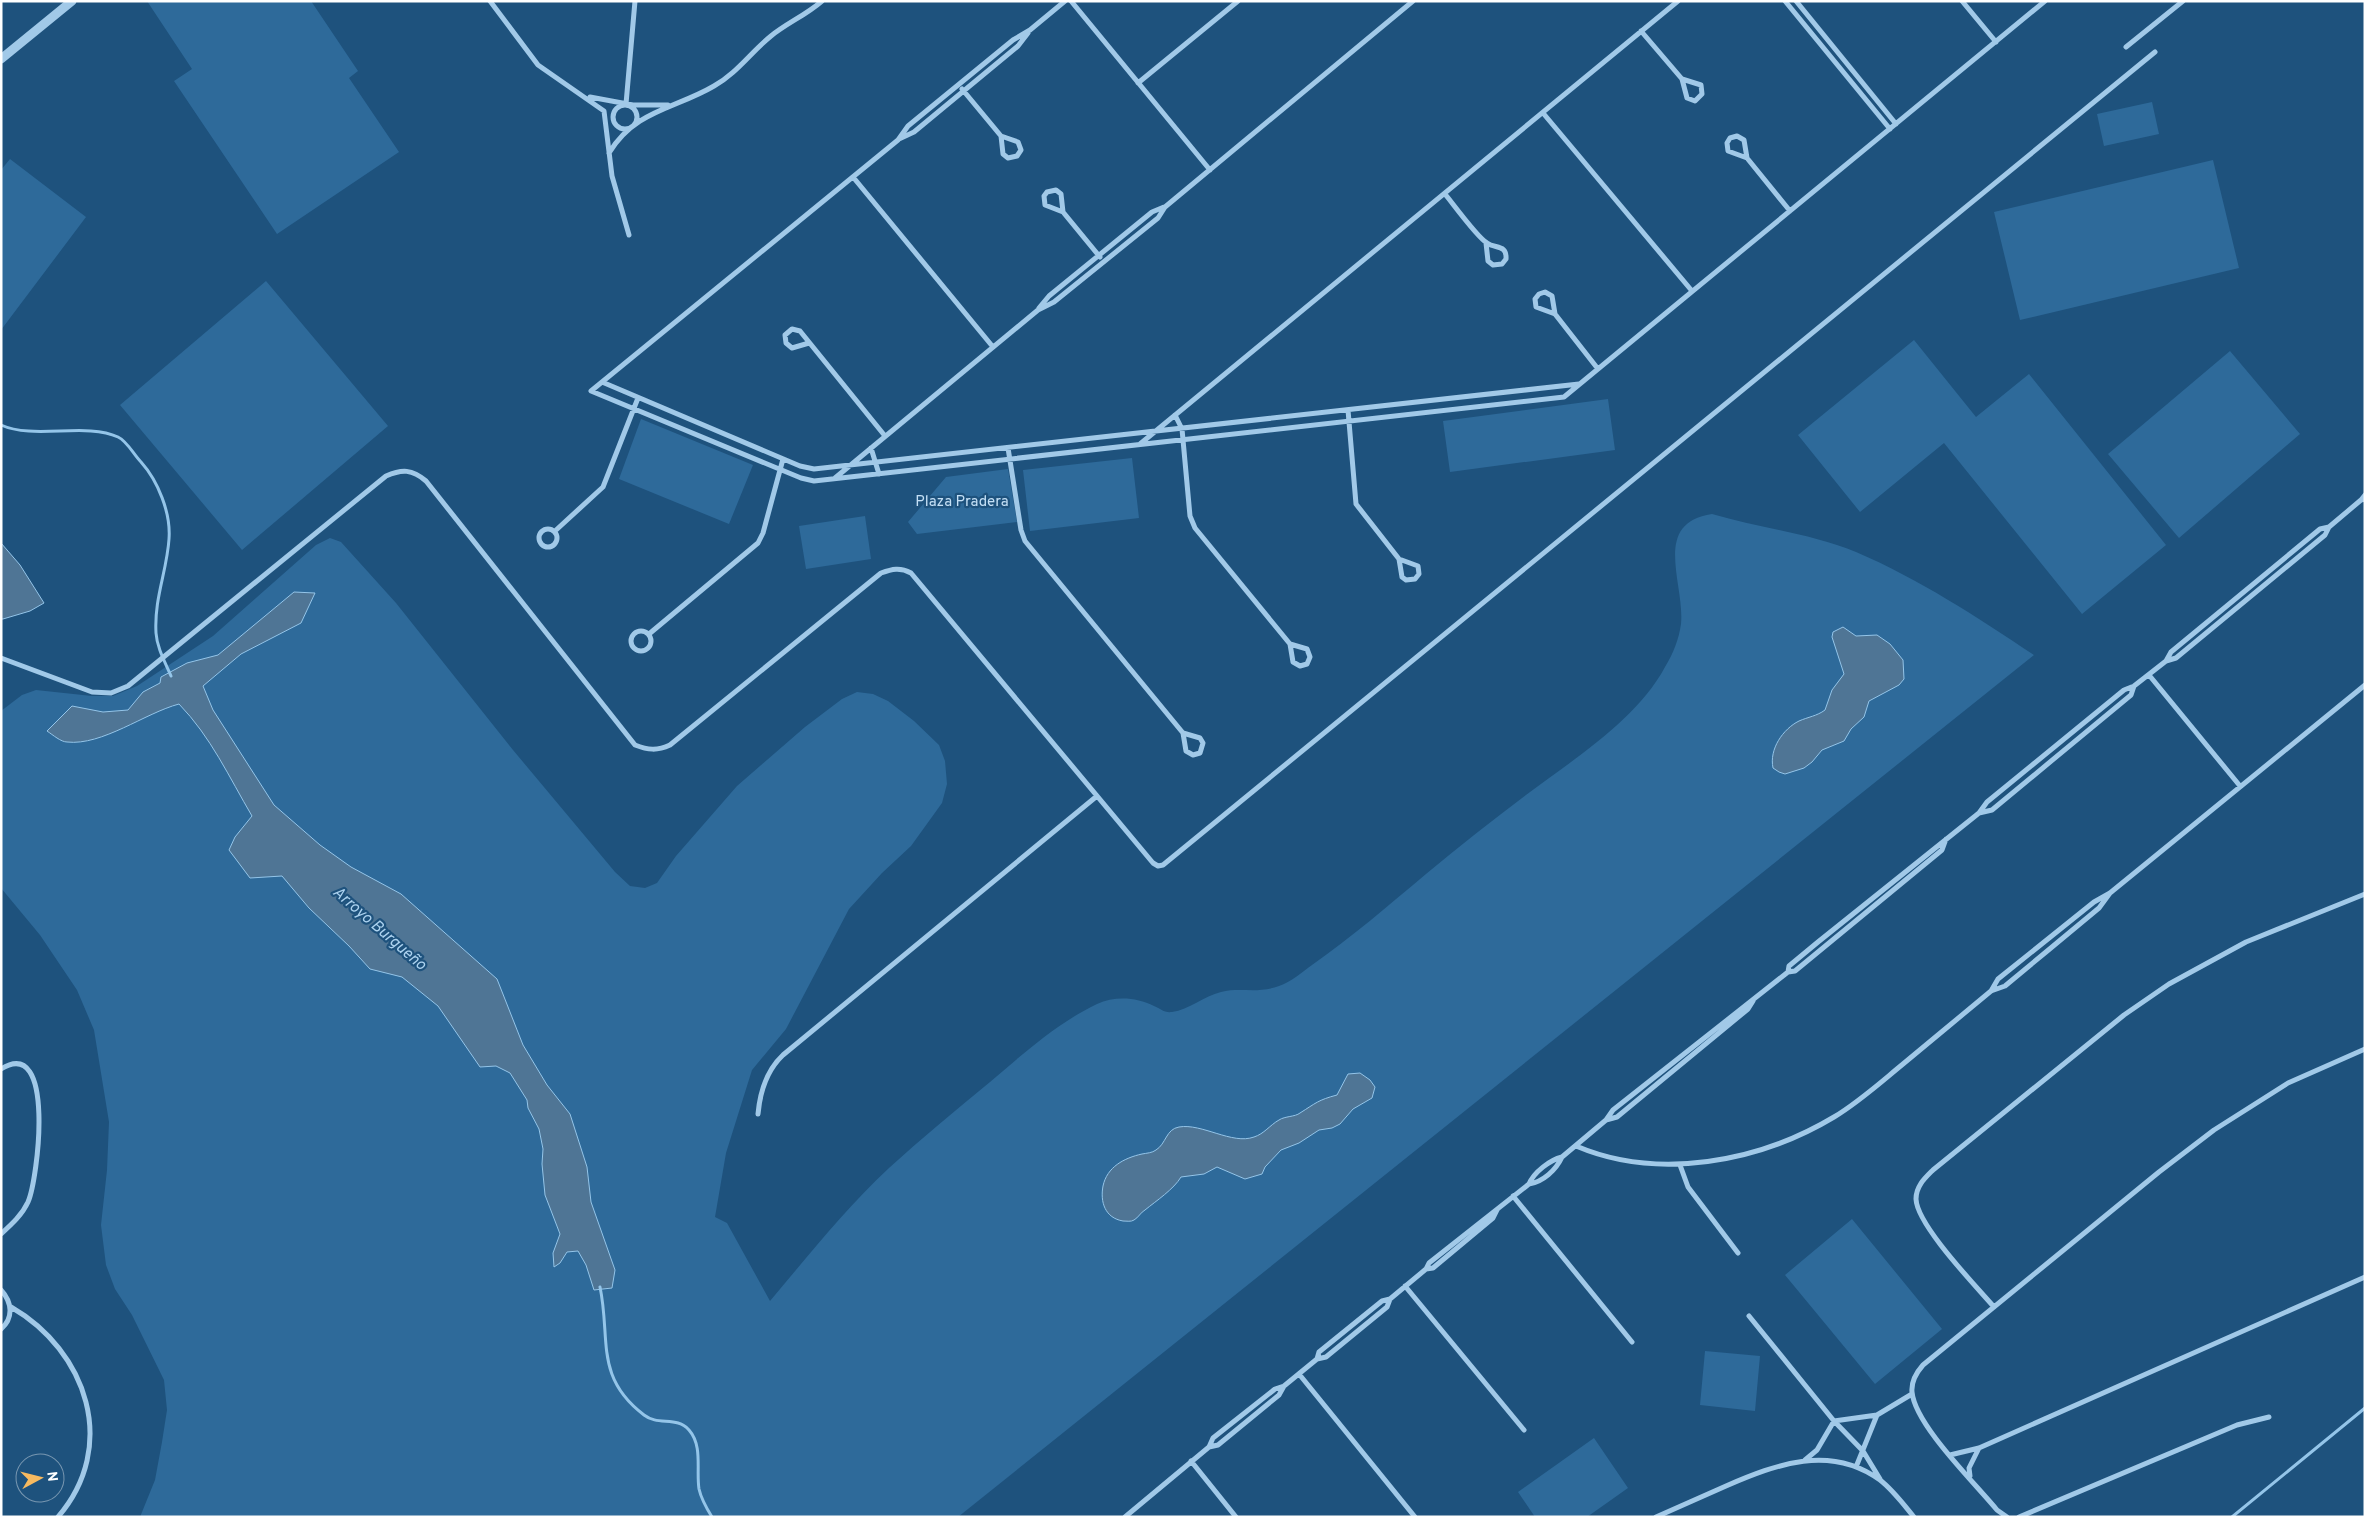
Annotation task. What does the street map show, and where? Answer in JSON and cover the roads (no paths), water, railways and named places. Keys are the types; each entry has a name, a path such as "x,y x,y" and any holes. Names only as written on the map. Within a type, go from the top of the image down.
{"street":[{"path":"1,59 72,1"},
{"path":"490,1 538,65 599,106 606,117 612,176 629,234"},
{"path":"626,104 635,1"},
{"path":"606,117 624,129 669,105 713,87 726,78 772,35 822,1"},
{"path":"898,140 908,126 1012,40 1030,30 1065,1"},
{"path":"1071,1 1210,170"},
{"path":"1138,83 1238,1"},
{"path":"1038,310 1054,302 1158,218 1165,207 1413,1"},
{"path":"1138,445 1678,1"},
{"path":"1785,1 1890,129"},
{"path":"1796,1 1896,124"},
{"path":"1962,1 1996,42"},
{"path":"1030,30 1018,46 964,91 914,132 898,140 591,391 808,480 879,474 1564,398 2045,1"},
{"path":"2126,48 2183,1"},
{"path":"1641,31 1682,79 1687,98 1695,101 1702,94 1701,85 1682,79"},
{"path":"1,658 79,689 101,694 111,693 128,686 171,653 386,476 397,471 407,470 418,474 426,481 635,745 652,750 660,750 670,745 881,573 897,568 905,569 911,573 1153,863 1158,866 1170,862 2155,52"},
{"path":"959,84 1001,136 1018,142 1021,150 1017,156 1008,158 1003,154 1001,136"},
{"path":"582,94 600,100 626,104 669,105"},
{"path":"607,126 613,121 616,108 626,104"},
{"path":"609,154 618,140 634,125 637,118 635,110 626,104"},
{"path":"1543,113 1692,292"},
{"path":"1746,158 1730,153 1726,145 1730,138 1737,136 1744,140 1746,158 1790,212"},
{"path":"853,177 993,347"},
{"path":"1063,212 1061,194 1056,190 1047,192 1044,196 1045,205 1063,212 1104,262"},
{"path":"1445,194 1486,243 1501,248 1504,251 1506,259 1502,264 1493,265 1488,261 1486,243"},
{"path":"835,478 1038,310 1049,296 1152,212 1165,207"},
{"path":"1555,314 1536,307 1535,299 1539,294 1548,292 1552,296 1555,314 1598,369"},
{"path":"810,343 792,348 786,343 785,335 792,329 798,330 810,343 885,436"},
{"path":"602,382 800,466 814,469 1580,384"},
{"path":"555,531 603,487 638,398"},
{"path":"1348,410 1356,504 1399,559 1403,578 1409,581 1415,579 1419,574 1418,566 1399,559"},
{"path":"1174,415 1182,428 1189,509 1195,528 1290,644 1294,664 1300,666 1307,664 1310,659 1308,651 1290,644"},
{"path":"871,448 877,462 879,474"},
{"path":"1008,448 1021,530 1025,541 1183,733 1186,751 1193,755 1200,753 1203,748 1202,740 1183,733"},
{"path":"928,456 930,468"},
{"path":"649,634 758,543 763,533 783,459"},
{"path":"1788,972 1789,966 1845,919 1979,813 1987,802 2124,690 2134,686 2148,675 2166,660 2170,652 2320,529 2329,527 2363,500 2365,495"},
{"path":"642,630 649,634 652,641 648,648 640,651 634,647 631,640 635,633 642,630"},
{"path":"2148,675 2240,786"},
{"path":"1991,991 1998,979 2094,902 2110,893 2365,684"},
{"path":"1979,813 1992,810 2063,752 2131,696 2134,686"},
{"path":"2057,745 2063,752"},
{"path":"758,1114 766,1077 779,1058 1097,796"},
{"path":"1606,1120 1617,1117 1748,1009 1753,1001 1788,972 1795,971 1942,850 1946,839"},
{"path":"1576,1146 1596,1155 1614,1159 1680,1164 1736,1156 1759,1150 1811,1129 1834,1117 1872,1089 1991,991 2005,986 2099,908 2110,893"},
{"path":"1994,1307 1922,1218 1916,1199 1922,1181 2092,1041 2169,984 2246,942 2365,894"},
{"path":"1845,919 1851,925"},
{"path":"2040,946 2046,952"},
{"path":"1125,1517 1209,1447 1218,1445 1279,1394 1284,1386 1317,1359 1319,1352 1382,1301 1390,1299 1426,1269 1428,1263 1490,1212 1497,1210 1529,1184 1531,1177 1554,1159 1562,1157 1576,1146 1606,1120 1613,1110 1744,1004 1753,1001"},
{"path":"2007,1517 1997,1510 1950,1455 1923,1419 1912,1394 1912,1383 1916,1374 1923,1365 2158,1172 2222,1124 2288,1083 2365,1049"},
{"path":"1,1069 13,1063 20,1064 26,1067 35,1078 37,1083 39,1148 37,1169 28,1201 15,1222 1,1234"},
{"path":"1660,1072 1665,1077"},
{"path":"1680,1164 1688,1187 1738,1253"},
{"path":"1513,1196 1632,1342"},
{"path":"1950,1455 1979,1448 2365,1276"},
{"path":"1405,1286 1524,1430"},
{"path":"1,1290 8,1299 10,1308 7,1324 1,1329"},
{"path":"10,1308 32,1319 63,1356 79,1384 88,1415 90,1445 88,1462 75,1495 58,1517"},
{"path":"1748,1316 1834,1421 1863,1451 1882,1482 1914,1517"},
{"path":"1299,1374 1414,1517"},
{"path":"1805,1460 1816,1450 1834,1421 1877,1414 1912,1394"},
{"path":"1856,1467 1877,1414"},
{"path":"2019,1517 2237,1425 2269,1417"},
{"path":"1970,1477 1969,1468 1979,1448"},
{"path":"1656,1517 1765,1469 1805,1460 1834,1461 1856,1467 1882,1482"},
{"path":"1192,1461 1236,1517"}],"water":[{"path":"1,543 20,565 44,603 30,611 3,619 1,619"},
{"path":"294,592 315,593 301,623 241,654 203,686 213,710 274,805 320,845 351,867 401,894 497,979 523,1045 547,1085 570,1114 587,1167 591,1202 615,1270 612,1288 594,1290 586,1265 578,1251 567,1252 560,1263 554,1267 553,1253 560,1234 545,1195 542,1164 543,1149 539,1129 528,1108 527,1100 510,1073 496,1066 480,1067 438,1006 402,977 370,969 309,908 282,876 250,878 229,850 235,837 252,816 201,730 179,704 109,734 80,742 65,742 47,731 72,706 103,712 128,710 143,692 160,683 161,677 187,663 218,655"},
{"path":"1843,627 1856,636 1877,635 1890,644 1903,660 1904,679 1899,685 1869,701 1864,717 1851,729 1844,741 1822,750 1804,768 1785,774 1779,772 1773,768 1772,761 1775,747 1779,740 1788,729 1799,721 1825,710 1832,690 1844,674 1832,637 1833,632"},
{"path":"1360,1073 1370,1080 1375,1087 1372,1098 1353,1109 1340,1124 1332,1128 1319,1130 1299,1143 1281,1150 1265,1167 1262,1174 1245,1179 1217,1167 1204,1174 1181,1177 1169,1190 1132,1221 1123,1221 1112,1217 1105,1208 1102,1198 1103,1186 1105,1179 1112,1169 1129,1158 1156,1150 1175,1128 1197,1128 1236,1138 1254,1137 1281,1119 1298,1114 1321,1100 1337,1095 1348,1074"}],"waterway":[{"name":"Arroyo Burgueño","path":"1,425 29,431 91,431 118,437 153,478 166,508 169,529 168,551 157,608 156,633 160,650 171,676"},
{"name":"Arroyo Burgueño","path":"600,1287 607,1356 611,1372 628,1401 644,1415 655,1420 679,1423 689,1430 698,1451 699,1489 712,1517"},
{"path":"2232,1517 2365,1408"}],"park label":[{"name":"Plaza Pradera","path":"962,502"}]}
